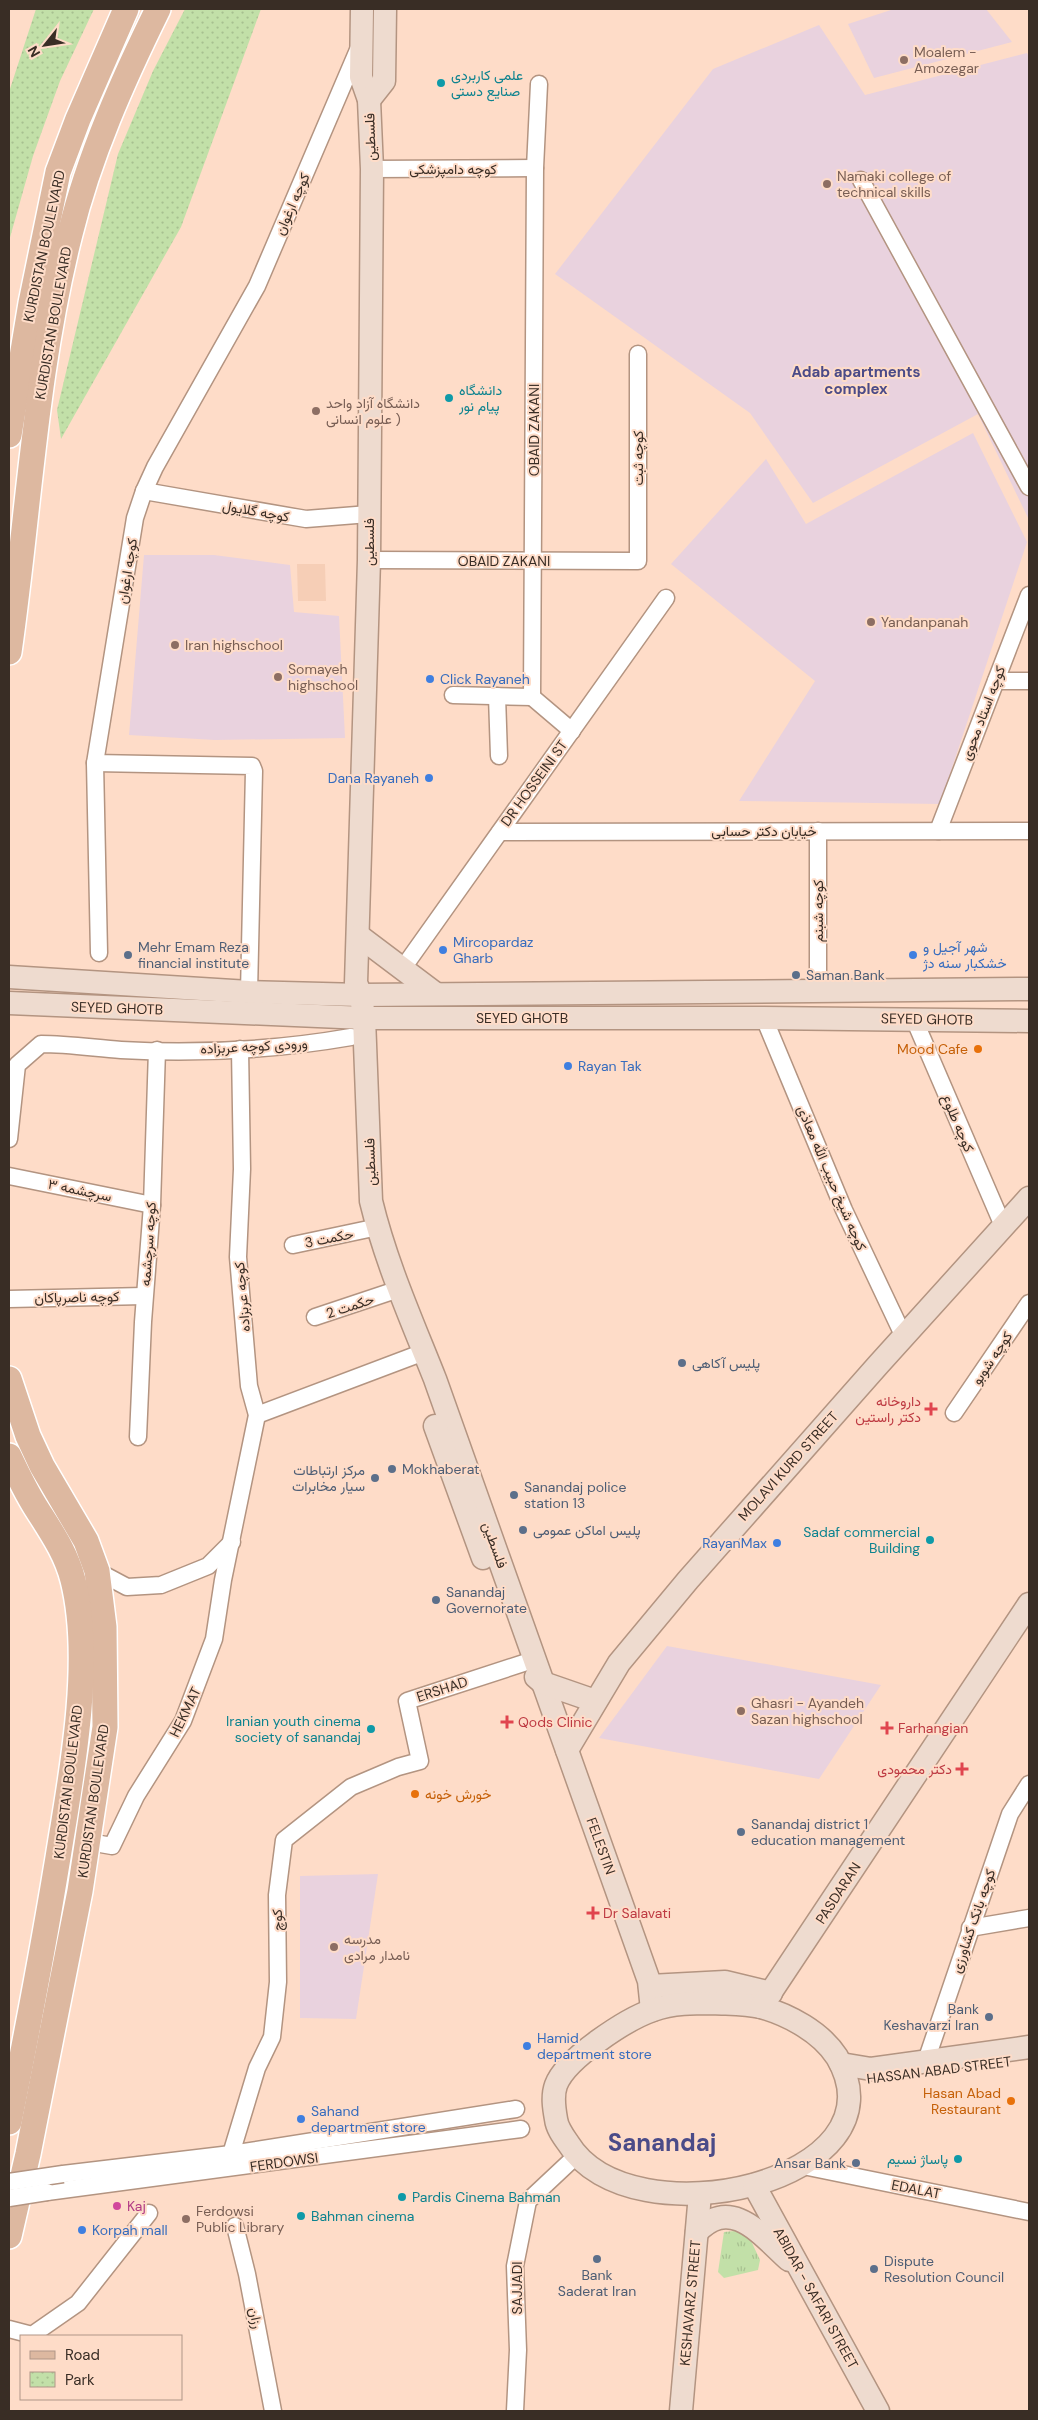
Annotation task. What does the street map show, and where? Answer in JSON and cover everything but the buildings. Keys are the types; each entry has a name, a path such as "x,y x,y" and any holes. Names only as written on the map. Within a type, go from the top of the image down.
{"main road":[{"name":"KURDISTAN BOULEVARD","path":"9,435 31,303 58,172 78,119 126,9"},
{"name":"KURDISTAN BOULEVARD","path":"9,652 44,362 70,233 106,125 158,9"},
{"name":"فلسطین","path":"362,9 361,77 369,100 372,169 369,560 355,1024 371,1201 371,1229 392,1292 417,1354 529,1662 543,1683"},
{"name":"فلسطین","path":"369,100 384,81 385,9"},
{"path":"359,936 436,994"},
{"name":"SEYED GHOTB","path":"13,977 249,992 355,991 436,994 1029,989"},
{"name":"SEYED GHOTB","path":"12,1003 355,1024 764,1018 1029,1021"},
{"name":"MOLAVI KURD STREET","path":"567,1750 619,1663 688,1580 904,1337 1028,1203"},
{"name":"KURDISTAN BOULEVARD","path":"9,1379 28,1436 42,1466 86,1541 97,1571 104,1629 105,1726 89,1842 35,2118 9,2236"},
{"name":"KURDISTAN BOULEVARD","path":"9,1456 34,1505 65,1556 79,1605 82,1645 76,1729 68,1796 35,1992 9,2122"},
{"name":"PASDARAN","path":"766,2000 1029,1604"},
{"path":"543,1683 595,1701"},
{"name":"FELESTIN","path":"543,1683 650,1986 652,2010"},
{"path":"650,1986 725,1982 766,2000 814,2032 831,2048 844,2072 851,2099 836,2134 802,2166 754,2185 725,2192 700,2194 640,2189 593,2170 576,2156 556,2124 553,2104 556,2084 583,2052 652,2010 681,2004 766,2000"},
{"name":"HASSAN ABAD STREET","path":"844,2072 1029,2047"},
{"name":"HASSAN ABAD STREET","path":"844,2072 1029,2059"},
{"name":"ABIDAR - SAFARI STREET","path":"754,2185 878,2411"},
{"name":"KESHAVARZ STREET","path":"680,2411 700,2194"},
{"path":"697,2232 705,2223 725,2217 737,2217 747,2223 801,2270"}],"street":[{"name":"کوچه ارغوان","path":"99,952 96,763 136,518 144,491 155,467 257,286 360,46"},
{"name":"OBAID ZAKANI","path":"532,697 535,168 540,84"},
{"name":"کوچه دامپزشکی","path":"372,169 535,168"},
{"path":"861,180 1029,486"},
{"name":"OBAID ZAKANI","path":"369,560 638,561 638,354"},
{"name":"کوچه گلایول","path":"144,491 306,519 369,514"},
{"name":"کوچه استاد محوی","path":"938,831 1029,595"},
{"name":"DR HOSSEINI ST","path":"403,968 666,598"},
{"path":"996,682 1029,681"},
{"path":"453,695 532,697 572,731"},
{"path":"497,696 499,756"},
{"path":"96,763 252,766 254,771 249,992"},
{"name":"کوچه شبنم","path":"818,831 818,991"},
{"name":"خیابان دکتر حسابی","path":"500,832 1029,831"},
{"name":"کوچه شیخ حبیب الله معاذی","path":"764,1018 844,1210 904,1337"},
{"name":"کوچه طلوع","path":"914,1019 1004,1228"},
{"name":"ورودی کوچه عربزاده","path":"9,1139 17,1066 40,1044 68,1044 120,1050 240,1049 287,1046 355,1024"},
{"name":"کوچه عربزاده","path":"232,1542 257,1415 249,1386 238,1257 242,1169 240,1049"},
{"name":"کوچه سرچشمه","path":"138,1437 144,1296 152,1205 157,1050"},
{"name":"سرچشمه ۳","path":"9,1176 152,1205"},
{"name":"حکمت 3","path":"293,1245 371,1229"},
{"name":"حکمت 2","path":"315,1317 392,1292"},
{"name":"کوچه ناصرپاکان","path":"9,1299 144,1296"},
{"name":"کوچه شوبو","path":"954,1413 1029,1303"},
{"path":"257,1415 417,1354"},
{"path":"97,1571 126,1587 161,1585 208,1566 232,1542"},
{"name":"HEKMAT","path":"89,1842 112,1846 136,1796 183,1721 214,1639 232,1542"},
{"name":"ERSHAD","path":"420,1761 407,1700 529,1662"},
{"name":"کوچ","path":"231,2154 257,2068 272,2037 278,1982 277,1894 284,1840 351,1787 398,1767 420,1761"},
{"name":"کوچه بانک کشاورزی","path":"926,2061 1010,1814 1029,1784"},
{"path":"970,1928 1029,1918"},
{"name":"FERDOWSI","path":"9,2182 231,2154 516,2109"},
{"name":"FERDOWSI","path":"9,2198 521,2129"},
{"name":"SAJJADI","path":"515,2411 518,2350 515,2266 528,2201 576,2156"},
{"name":"EDALAT","path":"802,2166 1029,2212"},
{"path":"9,2329 32,2335 78,2303 149,2213"},
{"name":"رزان","path":"235,2226 247,2274 274,2411"}],"shaded area":[{"name":"Moalem - Amozegar","path":"894,9 986,9 1012,42 874,78 848,24"},
{"name":"Namaki college of technical skills","path":"819,25 865,95 1027,53 1029,57 1029,520 978,414 813,503 750,413 555,274 713,69"},
{"name":"Yandanpanah","path":"973,433 1027,542 940,804 739,801 815,681 671,564 766,459 806,524"},
{"path":"144,555 214,555 290,565 294,612 339,616 345,738 215,740 129,735"},
{"path":"297,564 325,564 326,601 298,601"},
{"name":"Ghasri - Ayandeh Sazan highschool","path":"667,1646 881,1685 819,1779 599,1738"},
{"name":"مدرسه نامدار مرادی","path":"378,1874 356,2019 300,2018 300,1876"}],"green space":[{"path":"36,9 94,9 60,81 33,156 9,241 9,92"},
{"path":"185,9 261,9 181,227 61,439 57,410 118,154 153,71"},
{"path":"746,2230 760,2260 758,2270 724,2278 718,2272 724,2232"}],"place":[{"name":"Moalem - Amozegar","path":"904,60"},
{"name":"علمی کاربردی صنایع دستی","path":"441,83"},
{"name":"Namaki college of technical skills","path":"827,184"},
{"name":"دانشگاه پیام نور","path":"449,398"},
{"name":"دانشگاه آزاد واحد علوم انسانی )","path":"316,411"},
{"name":"Yandanpanah","path":"871,622"},
{"name":"Iran highschool","path":"175,645"},
{"name":"Somayeh highschool","path":"278,677"},
{"name":"Click Rayaneh","path":"430,679"},
{"name":"Dana Rayaneh","path":"429,778"},
{"name":"Mircopardaz Gharb","path":"443,950"},
{"name":"Mehr Emam Reza financial institute","path":"128,955"},
{"name":"شهر آجیل و خشکبار سنه دژ","path":"913,955"},
{"name":"Saman Bank","path":"796,975"},
{"name":"Mood Cafe","path":"978,1049"},
{"name":"Rayan Tak","path":"568,1066"},
{"name":"پلیس آکاهی","path":"682,1363"},
{"name":"داروخانه دکتر راستین","path":"931,1409"},
{"name":"Mokhaberat","path":"392,1469"},
{"name":"مرکز ارتباطات سیار مخابرات","path":"375,1478"},
{"name":"Sanandaj police station 13","path":"514,1495"},
{"name":"پلیس اماکن عمومی","path":"523,1530"},
{"name":"Sadaf commercial Building","path":"930,1540"},
{"name":"RayanMax","path":"777,1543"},
{"name":"Sanandaj Governorate","path":"436,1600"},
{"name":"Ghasri - Ayandeh Sazan highschool","path":"741,1711"},
{"name":"Qods Clinic","path":"507,1722"},
{"name":"Farhangian","path":"887,1728"},
{"name":"Iranian youth cinema society of sanandaj","path":"371,1729"},
{"name":"دکتر محمودی","path":"962,1769"},
{"name":"خورش خونه","path":"415,1794"},
{"name":"Sanandaj district 1 education management","path":"741,1832"},
{"name":"Dr Salavati","path":"593,1913"},
{"name":"مدرسه نامدار مرادی","path":"334,1947"},
{"name":"Bank Keshavarzi Iran","path":"989,2017"},
{"name":"Hamid department store","path":"527,2046"},
{"name":"Hasan Abad Restaurant","path":"1011,2101"},
{"name":"Sahand department store","path":"301,2119"},
{"name":"پاساژ نسیم","path":"958,2159"},
{"name":"Ansar Bank","path":"856,2163"},
{"name":"Pardis Cinema Bahman","path":"402,2197"},
{"name":"Kaj","path":"117,2206"},
{"name":"Bahman cinema","path":"301,2216"},
{"name":"Ferdowsi Public Library","path":"186,2219"},
{"name":"Korpah mall","path":"82,2230"},
{"name":"Bank Saderat Iran","path":"597,2259"},
{"name":"Dispute Resolution Council","path":"874,2269"}],"district":[{"name":"Adab apartments complex","path":"856,380"},
{"name":"Sanandaj","path":"662,2142"}]}
